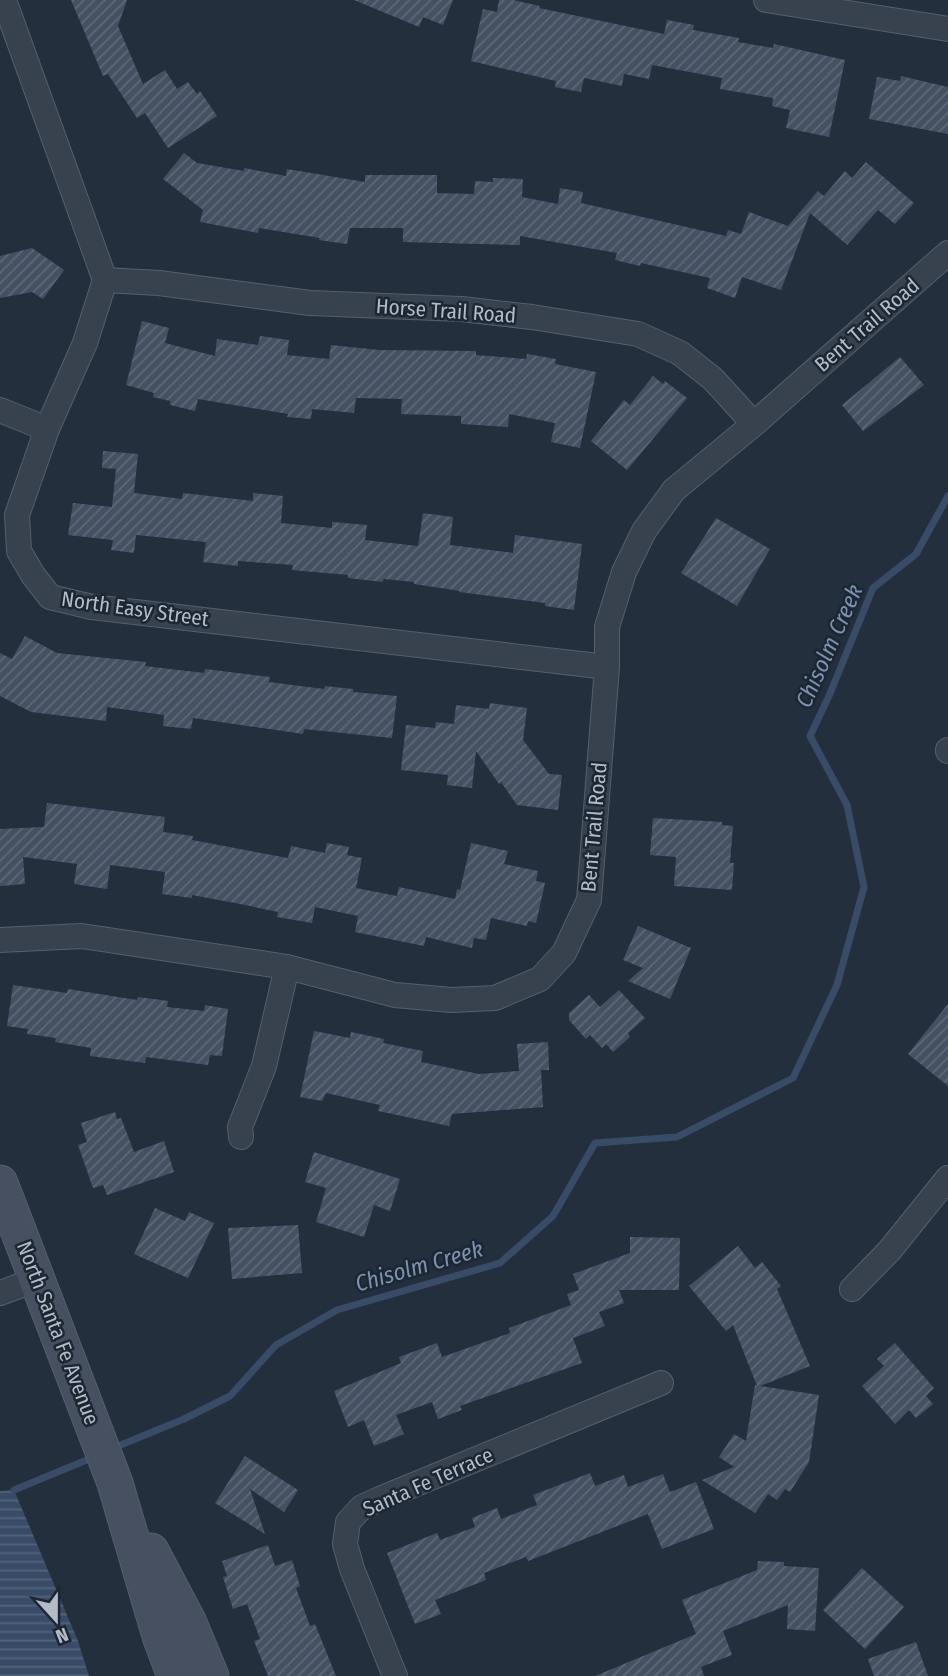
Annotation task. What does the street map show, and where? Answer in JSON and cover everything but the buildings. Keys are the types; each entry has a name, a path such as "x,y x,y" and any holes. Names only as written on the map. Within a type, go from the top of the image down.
{"main road":[{"name":"North Santa Fe Avenue","path":"0,1183 115,1483 160,1636 175,1676"},
{"name":"North Santa Fe Avenue","path":"115,1483 189,1623 211,1676"}],"street":[{"path":"5,0 105,280"},
{"path":"766,0 948,29"},
{"name":"Bent Trail Road","path":"0,940 82,936 287,967 395,995 453,1000 495,998 540,979 564,953 589,900 607,667 607,627 624,572 644,531 674,489 754,424 948,253"},
{"name":"Horse Trail Road","path":"105,280 159,283 310,303 461,309 638,334 680,353 713,379 754,424"},
{"name":"North Easy Street","path":"105,280 85,343 47,429 17,515 19,551 50,597 92,607 607,667"},
{"path":"0,410 47,429"},
{"path":"242,1137 240,1127 264,1066 287,967"},
{"path":"852,1289 890,1250 948,1178"},
{"path":"0,1293 38,1279"},
{"name":"Santa Fe Terrace","path":"395,1676 352,1569 345,1544 348,1522 362,1507 382,1498 661,1383"}],"water":[{"path":"14,1490 78,1641 89,1676 0,1676 0,1491"}],"waterway":[{"name":"Chisolm Creek","path":"111,1449 184,1419 230,1396 276,1345 337,1310 500,1263 553,1216 595,1143 677,1137 793,1078 837,985 864,887 847,805 810,736 873,588 916,554 948,496"},
{"name":"Chisolm Creek","path":"14,1490 94,1457"}]}
